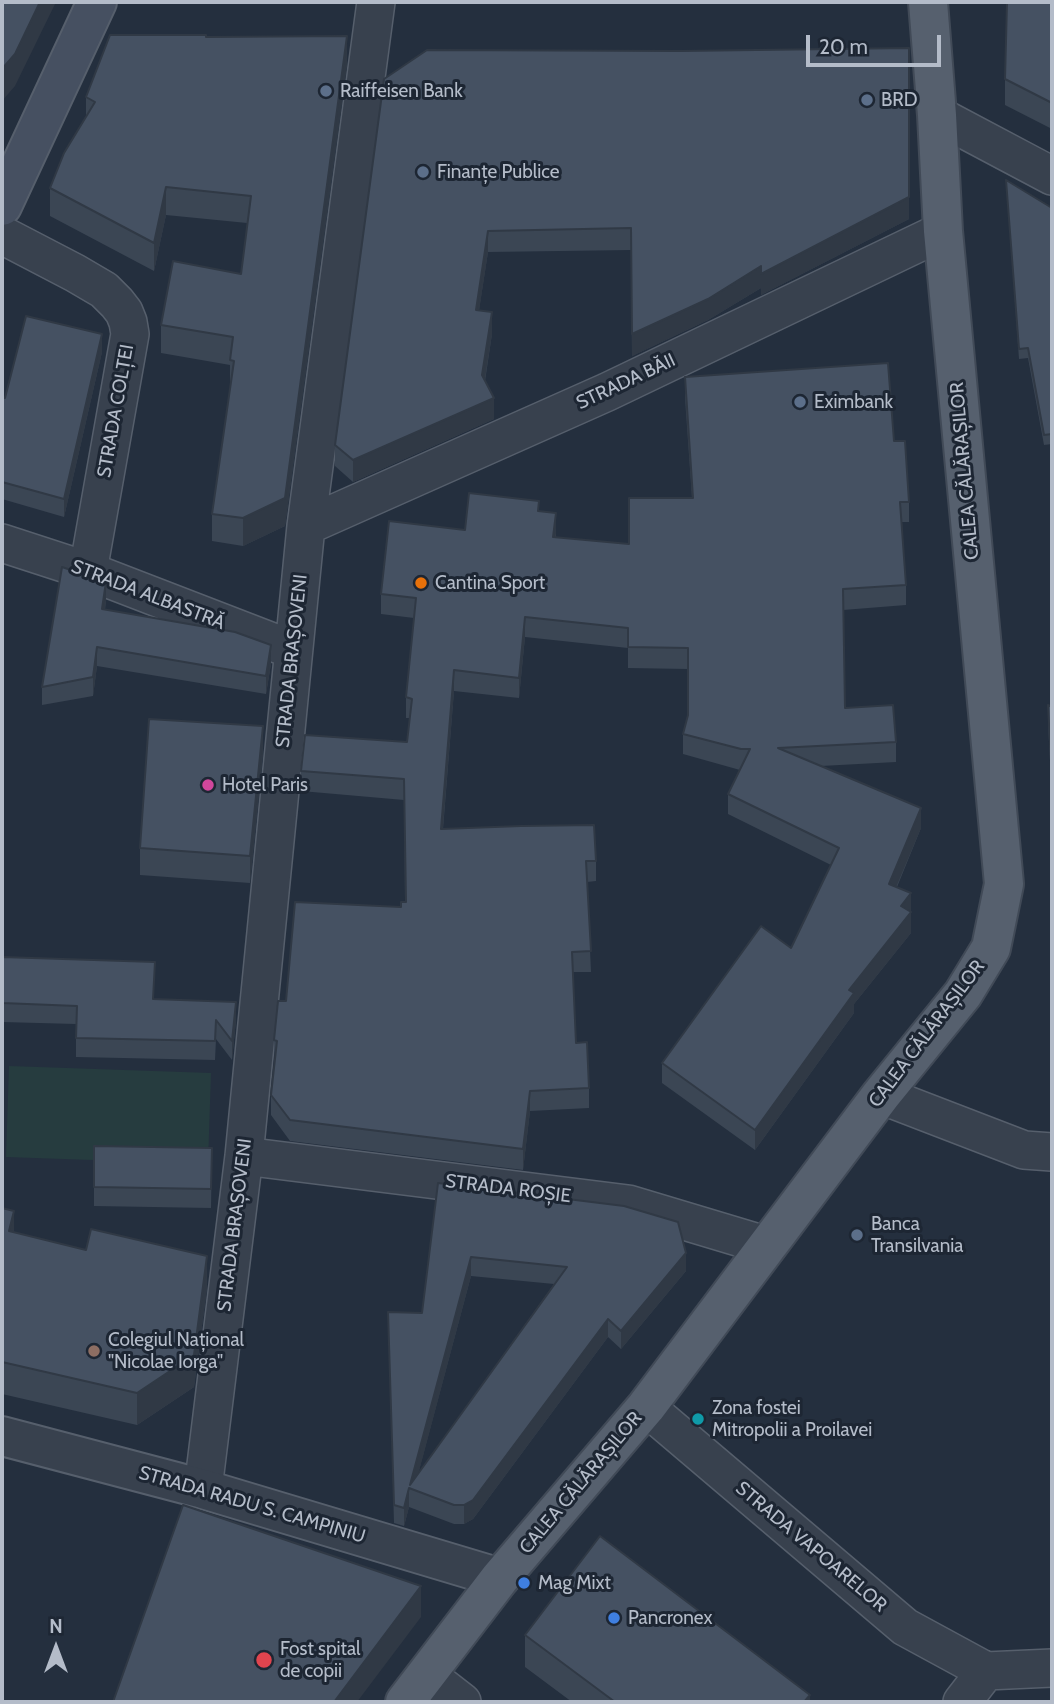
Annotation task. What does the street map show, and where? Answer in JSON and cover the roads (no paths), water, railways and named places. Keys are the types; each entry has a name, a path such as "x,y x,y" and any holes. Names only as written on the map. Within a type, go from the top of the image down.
{"main road":[{"path":"2,206 97,2"},
{"name":"CALEA CĂLĂRAȘILOR","path":"415,1688 500,1578 646,1406 881,1095 962,993 991,948 1004,884 943,231 928,2"}],"street":[{"name":"STRADA BRAȘOVENI","path":"203,1489 244,1156 306,526 376,2"},
{"path":"937,115 1052,176"},
{"name":"STRADA BĂII","path":"306,526 607,392 943,231"},
{"name":"STRADA COLȚEI","path":"2,235 104,290 117,303 128,322 130,334 88,571"},
{"name":"STRADA ALBASTRĂ","path":"2,543 88,571 293,650"},
{"path":"881,1095 1024,1150 1052,1152"},
{"name":"STRADA ROȘIE","path":"244,1156 628,1204 768,1245"},
{"name":"STRADA VAPOARELOR","path":"646,1406 905,1627 986,1671"},
{"name":"STRADA RADU S. CAMPINIU","path":"2,1437 203,1489 500,1578"},
{"path":"962,1702 986,1671 1052,1668"},
{"path":"415,1688 462,1702"}],"place":[{"name":"Raiffeisen Bank","path":"326,91"},
{"name":"BRD","path":"867,100"},
{"name":"Finanțe Publice","path":"423,172"},
{"name":"Eximbank","path":"800,402"},
{"name":"Cantina Sport","path":"421,583"},
{"name":"Hotel Paris","path":"208,785"},
{"name":"Banca Transilvania","path":"857,1235"},
{"name":"Colegiul Național \"Nicolae Iorga\"","path":"94,1351"},
{"name":"Zona fostei Mitropolii a Proilavei","path":"698,1419"},
{"name":"Mag Mixt","path":"524,1583"},
{"name":"Pancronex","path":"614,1618"},
{"name":"Fost spital de copii","path":"264,1660"}]}
